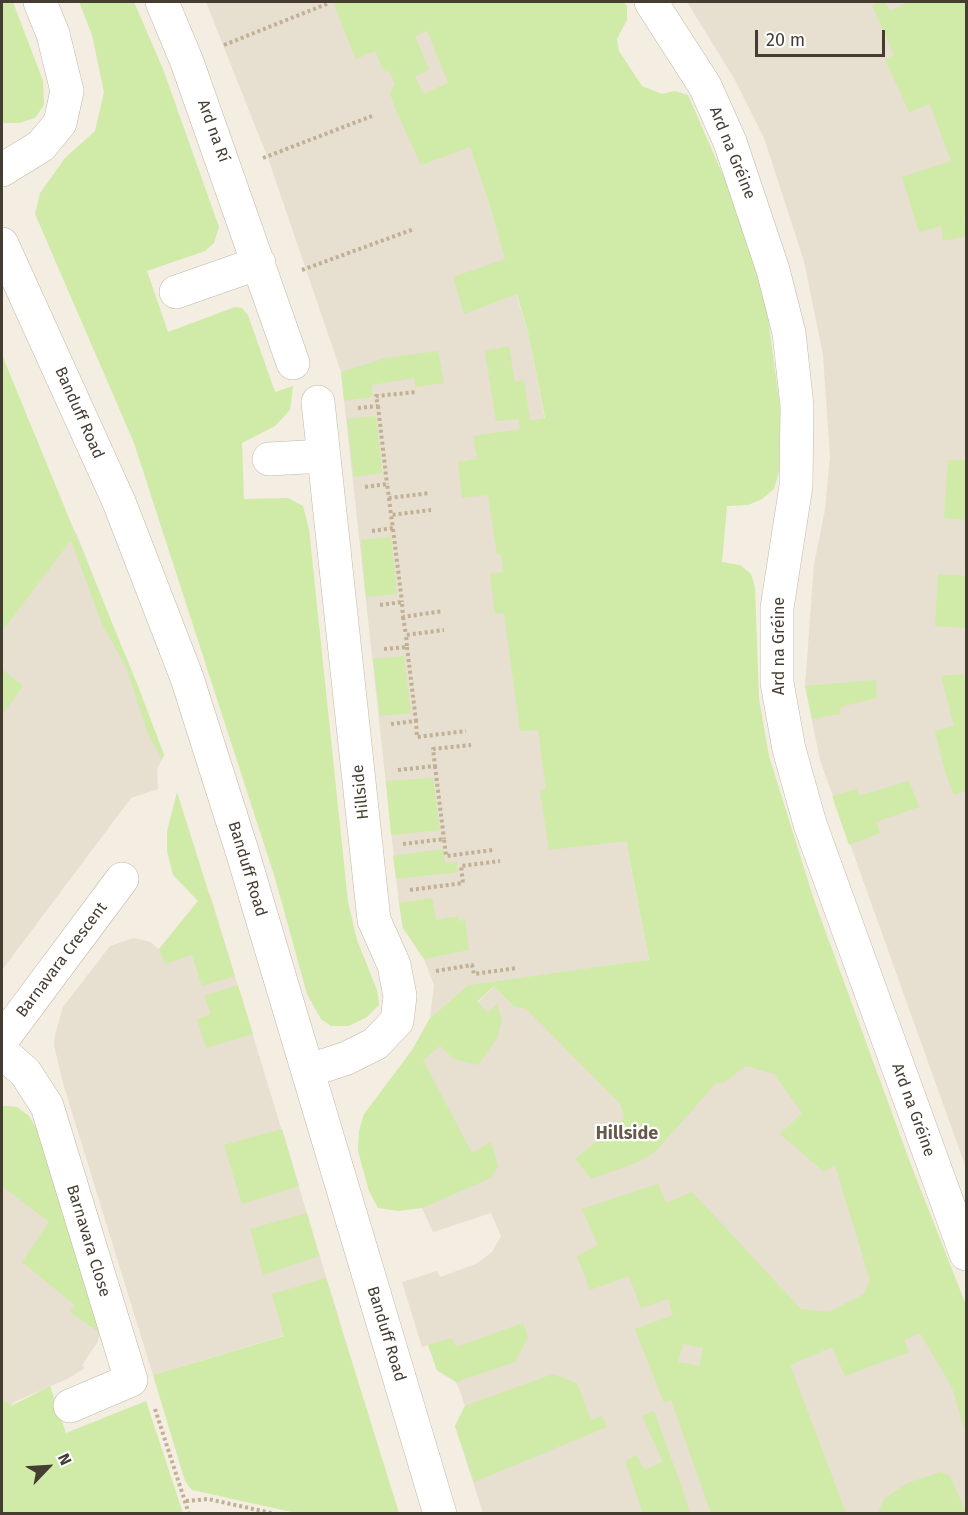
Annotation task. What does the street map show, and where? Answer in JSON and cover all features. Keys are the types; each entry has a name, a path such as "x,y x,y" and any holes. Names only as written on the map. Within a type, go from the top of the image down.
{"street":[{"path":"2,170 41,146 60,123 67,91 53,34 40,2"},
{"name":"Ard na Rí","path":"162,2 188,63 293,363"},
{"name":"Ard na Gréine","path":"651,2 705,86 730,142 773,270 789,333 797,406 796,486 777,608 777,683 789,749 810,824 966,1254"},
{"name":"Banduff Road","path":"2,243 119,502 187,678 308,1071 440,1514"},
{"path":"176,292 259,263"},
{"name":"Hillside","path":"308,1071 347,1058 375,1044 397,1021 400,996 394,965 374,920 318,402"},
{"path":"269,459 324,456"},
{"name":"Barnavara Crescent","path":"2,1040 122,879"},
{"name":"Barnavara Close","path":"2,1052 25,1072 47,1106 131,1380 70,1406"}],"path":[{"path":"220,47 329,3"},
{"path":"263,158 372,116"},
{"path":"302,270 414,229"},
{"path":"417,392 376,396 417,737 466,731"},
{"path":"349,409 378,406"},
{"path":"358,488 387,484"},
{"path":"389,498 430,493"},
{"path":"392,515 431,510"},
{"path":"363,532 393,528"},
{"path":"372,606 402,602"},
{"path":"403,617 443,611"},
{"path":"406,635 444,630"},
{"path":"376,650 407,647"},
{"path":"385,725 416,721"},
{"path":"471,745 433,749 446,856 492,850"},
{"path":"390,771 435,766"},
{"path":"399,845 444,839"},
{"path":"408,890 462,883 461,866 500,861"},
{"path":"430,972 472,965 474,974 517,968"},
{"path":"152,1398 189,1514"},
{"path":"186,1501 208,1499 276,1514"}],"shaded area":[{"path":"206,2 416,2 450,87 490,206 529,337 649,961 468,985 430,1018 434,985 424,959 403,928 399,903 341,372 269,161"},
{"path":"687,2 939,2 966,60 966,1168 820,760 805,686 814,565 825,510 830,457 823,355 804,261 764,138 735,80"},
{"path":"76,532 164,755 157,769 158,789 131,798 2,970 2,632"},
{"path":"210,894 339,1319 153,1375 63,1083 54,1045 55,1035 63,1007 110,946 134,938 150,942 159,949 202,896"},
{"path":"789,936 966,1376 966,1513 483,1513 455,1426 465,1406 461,1394 456,1382 437,1370 428,1345 422,1347 402,1282 437,1271 440,1277 476,1264 492,1252 501,1236 491,1213 433,1232 422,1208 423,1060 494,986 514,1007 526,1009 620,1104 624,1118 575,1159 590,1178"},
{"path":"2,1106 17,1107 29,1116 100,1333 97,1343 82,1365 85,1368 67,1379 14,1402 2,1416"}],"green space":[{"path":"2,2 13,2 43,81 44,105 35,118 19,123 2,123"},
{"path":"79,2 134,2 163,69 219,227 214,243 205,251 147,271 168,332 235,307 242,308 248,315 275,392 293,386 290,410 275,426 242,443 244,499 288,498 303,506 309,529 348,902 357,940 377,990 379,1005 367,1017 349,1026 331,1026 321,1019 307,994 275,878 134,443 35,214 40,193 65,158 95,131 104,92 92,35"},
{"path":"333,2 624,2 627,6 627,20 617,39 619,51 642,86 662,94 674,91 688,95 737,207 767,311 780,408 779,471 774,489 762,499 748,505 727,506 722,562 740,565 751,574 755,587 759,699 769,756 814,900 911,1165 966,1305 966,1435 952,1387 920,1333 904,1340 909,1352 845,1376 832,1347 790,1365 846,1513 711,1513 671,1400 664,1403 635,1329 673,1315 668,1299 641,1308 629,1276 590,1290 577,1256 598,1245 582,1209 658,1184 666,1203 692,1192 801,1309 829,1312 864,1294 870,1280 835,1165 824,1172 780,1134 802,1113 774,1074 746,1066 723,1083 716,1083 655,1152 638,1162 591,1179 575,1159 624,1118 620,1104 526,1009 514,1007 494,986 477,1002 488,1013 497,1004 502,1021 497,1038 478,1065 454,1059 440,1046 423,1060 472,1153 491,1142 498,1166 491,1178 422,1208 398,1211 378,1208 369,1191 358,1151 359,1131 364,1114 412,1050 430,1018 468,985 649,960 626,841 549,850 540,790 546,789 538,730 520,731 504,613 495,614 490,574 503,572 501,554 497,554 488,495 462,498 458,462 477,459 473,436 520,429 518,419 496,421 485,351 509,346 515,382 524,380 530,421 545,418 529,337 517,294 464,314 453,277 505,259 490,206 470,147 421,165 390,93 395,84 390,72 384,71 375,51 356,59","holes":["427,31 448,83 423,94 415,76 429,70 415,36","683,1344 703,1348 699,1366 678,1362"]},
{"path":"885,2 890,11 908,2 966,2 966,220 964,221 966,236 943,241 941,226 919,232 902,177 951,161 930,104 909,112 885,59 894,55 872,5"},
{"path":"438,351 444,383 416,387 414,378 372,385 372,397 344,401 341,372 386,358"},
{"path":"2,355 138,686 164,755 162,760 147,731 127,669 102,624 71,540 2,632"},
{"path":"376,416 382,473 354,477 347,419"},
{"path":"948,460 966,460 966,520 944,518"},
{"path":"391,537 397,594 366,597 361,540"},
{"path":"938,574 966,576 966,628 935,626"},
{"path":"404,656 411,713 380,716 373,659"},
{"path":"2,669 23,686 2,715"},
{"path":"966,674 966,791 954,795 944,768 935,731 954,726 941,676"},
{"path":"876,680 877,698 840,707 840,714 812,719 805,686"},
{"path":"433,778 440,830 391,835 386,781"},
{"path":"909,781 919,807 876,822 880,833 849,845 832,796 857,789 859,796"},
{"path":"177,792 235,976 202,986 192,955 165,964 159,949 198,901 173,875 167,851 167,831"},
{"path":"443,849 445,863 457,862 458,872 396,879 393,856"},
{"path":"432,898 436,920 458,916 459,921 465,920 469,950 424,959 403,928 399,903"},
{"path":"238,985 253,1034 206,1048 197,1019 211,1014 204,996"},
{"path":"2,1106 17,1107 29,1116 38,1131 100,1333 70,1312 75,1305 22,1262 49,1222 2,1186"},
{"path":"282,1129 299,1186 242,1204 224,1145"},
{"path":"307,1213 319,1256 263,1275 250,1229"},
{"path":"326,1278 399,1513 296,1513 192,1490 185,1481 153,1375 284,1336 272,1294"},
{"path":"523,1323 528,1337 515,1362 456,1382 437,1370 428,1345 452,1338 456,1347"},
{"path":"553,1374 577,1383 591,1420 602,1416 607,1427 474,1482 455,1426 465,1406"},
{"path":"50,1386 66,1433 146,1401 183,1513 2,1513 2,1399 11,1406"},
{"path":"654,1411 690,1513 643,1513 625,1461 637,1455 644,1470 663,1462 642,1416"},
{"path":"941,1472 950,1476 966,1513 878,1513 884,1499 898,1489 910,1482"}],"district":[{"name":"Hillside","path":"627,1134"}]}
